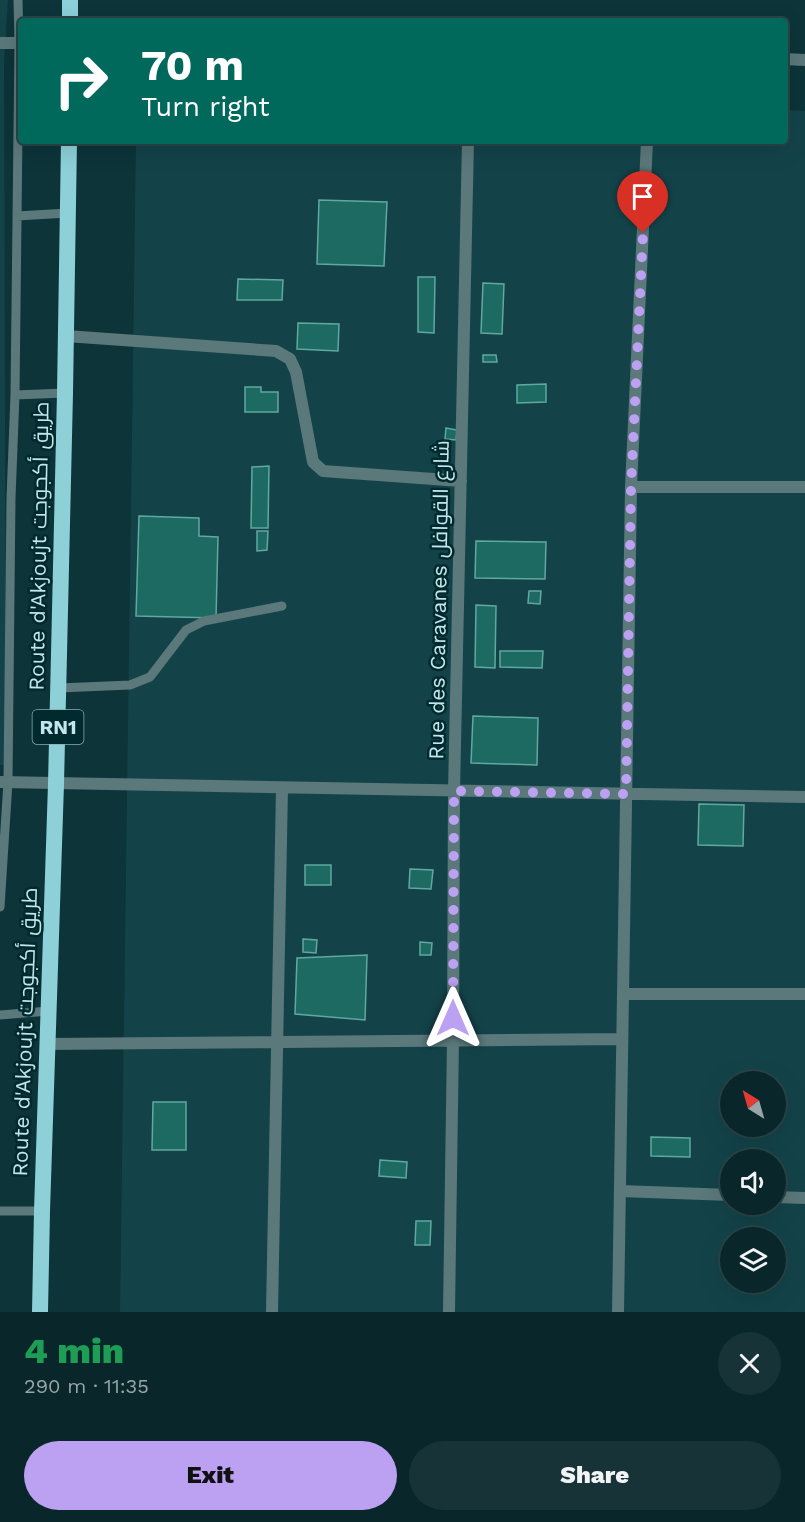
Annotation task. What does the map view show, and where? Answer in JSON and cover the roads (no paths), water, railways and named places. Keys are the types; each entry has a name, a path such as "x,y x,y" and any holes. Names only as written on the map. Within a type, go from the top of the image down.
{"highway":[{"path":"70,0 70,18"},
{"name":"Route d'Akjoujt طريق أكجوجت","path":"40,1312 59,688 69,144"}],"street":[{"path":"0,43 18,43"},
{"path":"788,59 805,60"},
{"name":"Rue des Caravanes شارع القوافل","path":"449,1312 454,791 468,144"},
{"path":"618,1312 631,487 647,144"},
{"path":"66,336 276,351 290,358 296,372 313,462 323,471 461,481"},
{"path":"631,487 805,487"},
{"path":"4,782 805,797"},
{"path":"272,1312 282,788"},
{"path":"623,994 805,993"},
{"path":"47,1044 622,1039"},
{"path":"620,1191 720,1195"},
{"path":"786,1197 805,1198"}],"lane":[{"path":"18,0 19,18"},
{"path":"0,907 15,395 18,130"},
{"path":"16,216 68,213"},
{"path":"15,395 65,393"},
{"path":"59,688 130,684 150,677 186,630 204,621 282,606"},
{"path":"0,1015 49,1011"},
{"path":"0,1211 42,1211"}]}
